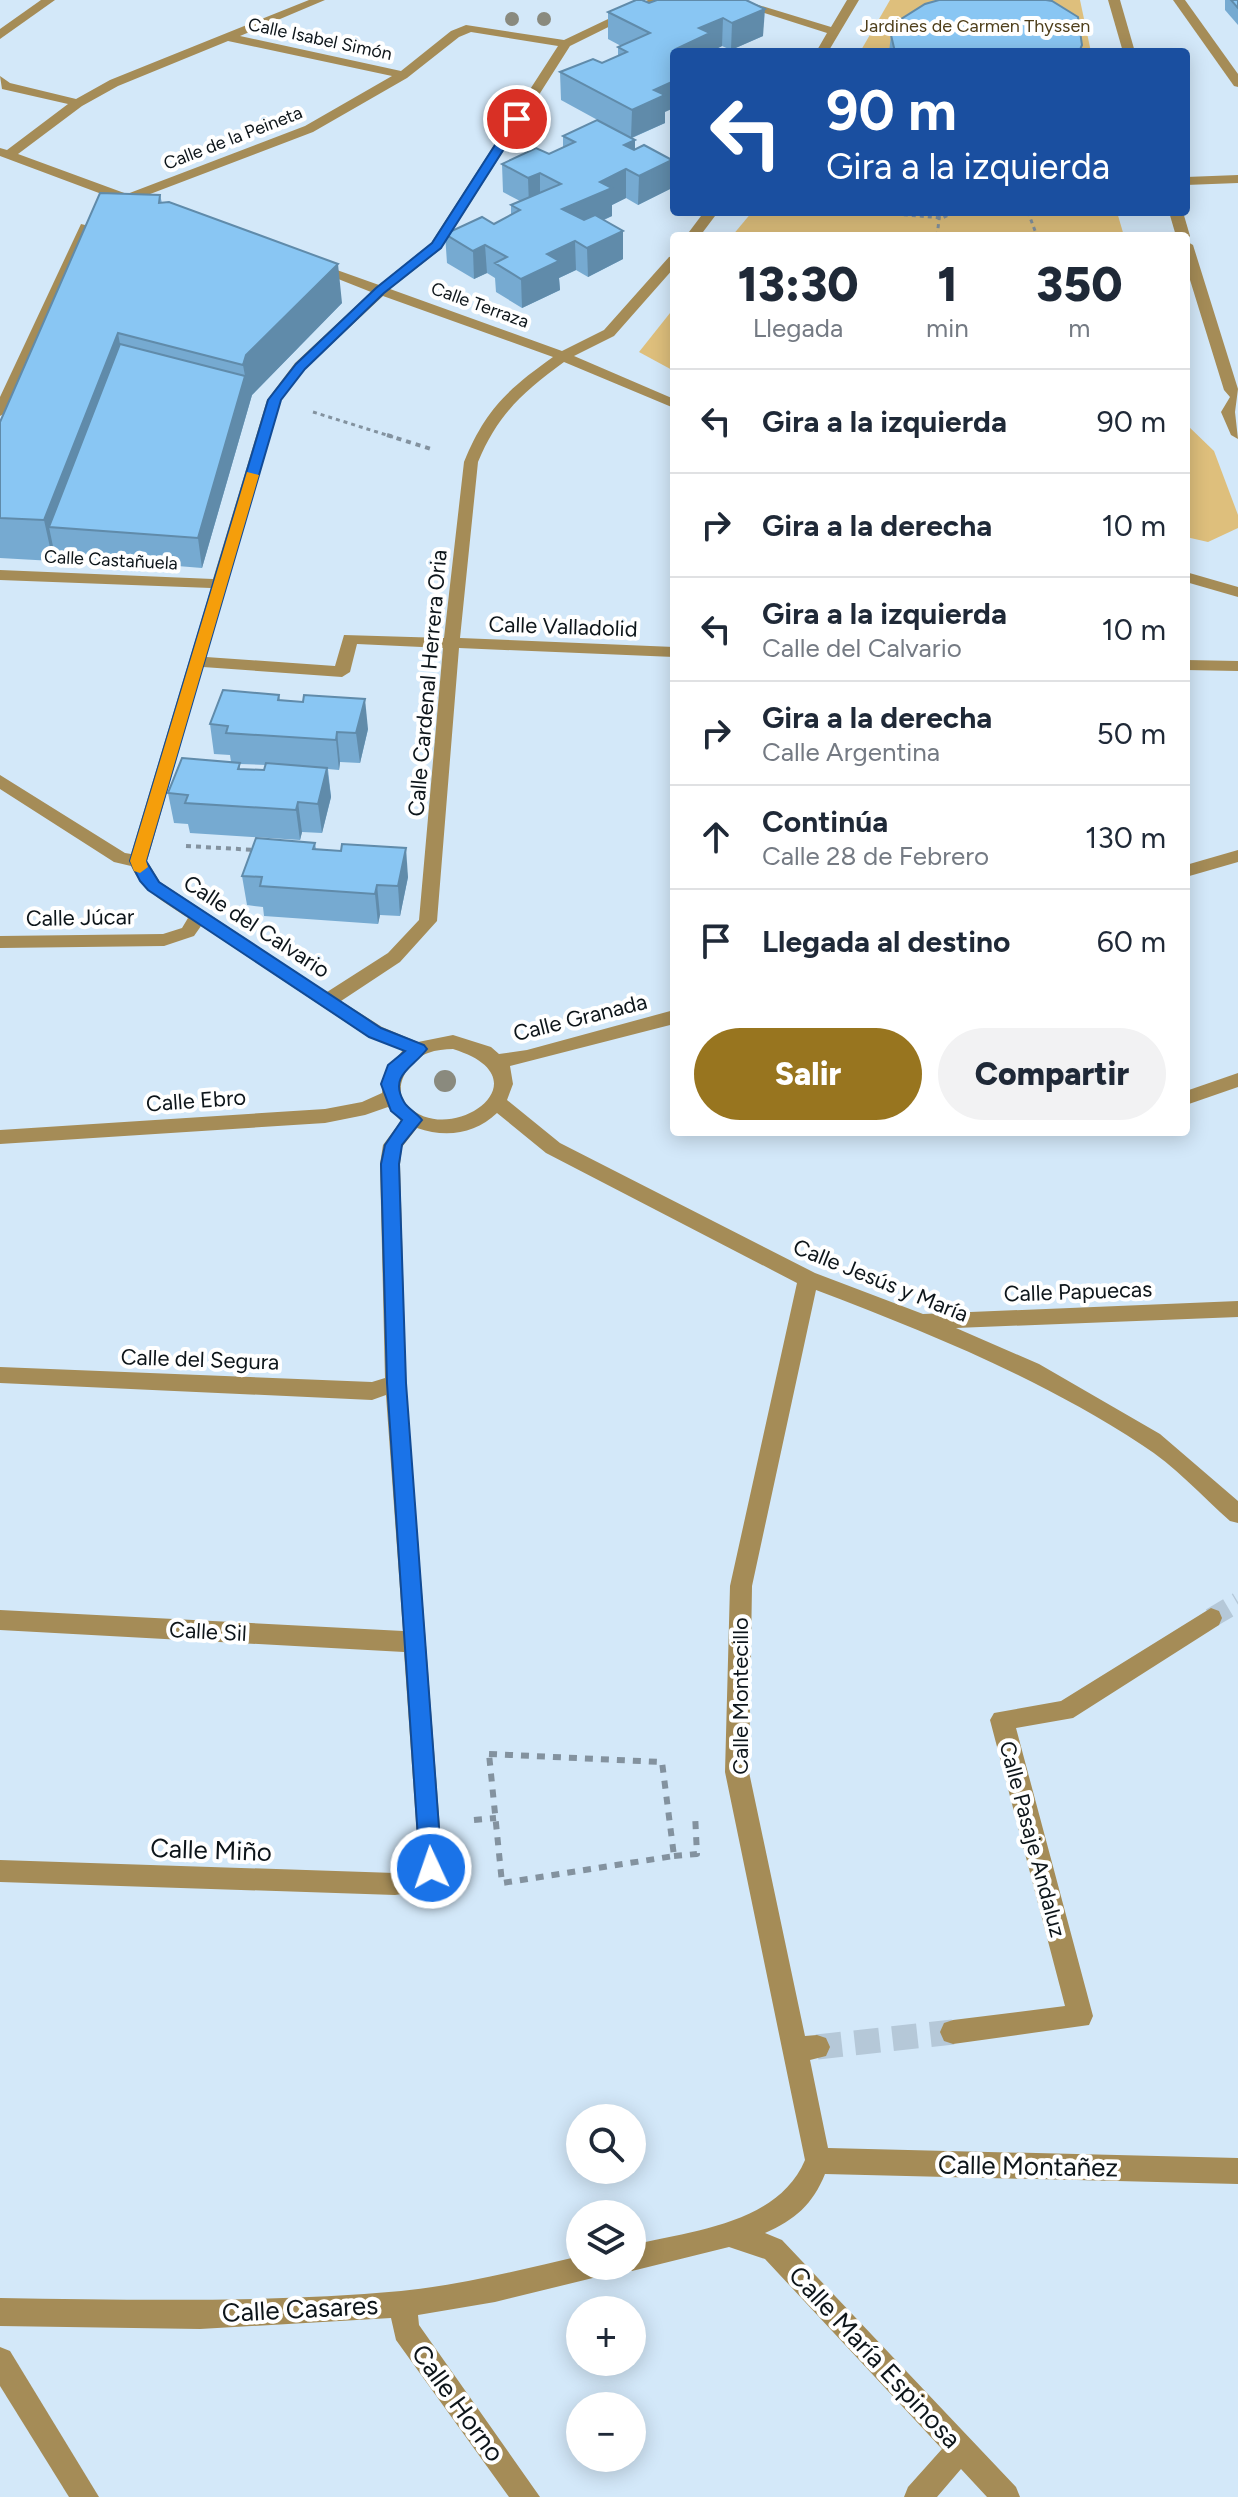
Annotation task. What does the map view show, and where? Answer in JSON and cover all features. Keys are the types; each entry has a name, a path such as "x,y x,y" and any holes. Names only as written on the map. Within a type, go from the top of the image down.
{"street":[{"path":"0,35 49,0"},
{"name":"Calle Isabel Simón","path":"4,154 78,103 114,83 319,0"},
{"path":"138,861 274,400 300,366 380,291 436,246 566,44 657,0"},
{"path":"730,0 835,32"},
{"path":"825,48 853,0"},
{"path":"1114,0 1128,48"},
{"path":"1179,0 1238,83"},
{"name":"Calle de la Peineta","path":"0,412 97,212 125,198 309,129 403,75 455,34 470,28 566,44"},
{"name":"Calle Isabel Simón","path":"230,38 403,75"},
{"path":"0,80 6,86 78,103"},
{"path":"4,154 155,209"},
{"path":"1190,181 1238,179"},
{"path":"1190,258 1231,390 1238,396 1228,412 1238,435"},
{"name":"Calle Terraza","path":"305,264 563,356 670,402"},
{"name":"Calle Cardenal Herrera Oria","path":"326,1001 374,975 406,950 428,921 451,644 471,462 482,435 515,391 563,356 609,333 670,264"},
{"name":"Calle Castañuela","path":"0,575 220,584"},
{"path":"1190,578 1238,592"},
{"name":"Calle Valladolid","path":"199,662 342,672 350,639 670,652"},
{"path":"1190,665 1238,666"},
{"name":"Calle del Calvario","path":"0,781 120,858 138,861 145,877 154,886 326,1001 375,1032 418,1049"},
{"path":"1190,870 1238,856"},
{"name":"Calle Júcar","path":"0,942 164,940 188,932 198,916"},
{"name":"Calle Granada","path":"497,1061 539,1054 670,1018"},
{"path":"453,1042 471,1045 497,1061 506,1082 498,1103 489,1113 460,1126 444,1127 413,1120 392,1097 390,1084 394,1070 418,1049 453,1042"},
{"path":"1190,1097 1238,1080"},
{"name":"Calle Ebro","path":"0,1137 325,1116 365,1108 392,1097"},
{"name":"Calle Jesús y María","path":"498,1103 553,1148 808,1279 920,1321 1032,1370 1152,1440 1238,1514"},
{"path":"413,1120 393,1145 390,1164 396,1383 415,1646"},
{"name":"Calle Montecillo","path":"808,1279 741,1586 737,1757 740,1787 806,2048 818,2161"},
{"name":"Calle Papuecas","path":"920,1321 1238,1309"},
{"name":"Calle del Segura","path":"0,1375 372,1391 396,1383"},
{"name":"Calle Pasaje Andaluz","path":"953,2032 1080,2016 1002,1720 1065,1711 1211,1618"},
{"name":"Calle Sil","path":"0,1620 400,1640 415,1646"},
{"name":"Calle Miño","path":"0,1871 395,1884 420,1882 431,1868 415,1646"},
{"path":"646,2255 732,2235 779,2211 801,2195 818,2161"},
{"name":"Calle Montañez","path":"818,2161 1238,2171"},
{"name":"Calle María Espinosa","path":"732,2235 773,2249 1006,2497"},
{"name":"Calle Casares","path":"0,2312 200,2315 403,2304 495,2289 566,2273"},
{"name":"Calle Horno","path":"403,2304 406,2330 526,2497"},
{"path":"0,2361 85,2497"},
{"path":"918,2497 961,2448"}],"path":[{"path":"274,400 471,462"},
{"path":"145,843 266,851"},
{"path":"674,1856 662,1762 489,1754 502,1883 697,1854"}],"green space":[{"name":"Jardines de Carmen Thyssen","path":"890,0 1080,0 1090,48 862,48"},
{"path":"749,216 1118,216 1123,232 735,232"},
{"path":"670,313 670,369 639,352"},
{"path":"1190,428 1214,451 1238,515 1238,528 1208,542 1190,538"}],"building":[{"path":"636,0 649,3 657,0 746,0 765,9 732,23 723,18 699,28 710,33 678,48 670,48 670,83 654,90 665,95 632,110 560,72 593,59 602,63 627,52 618,47 650,33 608,12"},
{"name":"Jardines de Carmen Thyssen","path":"939,0 1052,1 1078,17 1082,45 1081,48 894,48 891,35 898,21 925,4"},
{"path":"597,120 635,140 624,145 634,150 644,145 670,159 639,176 626,169 600,182 612,188 562,209 584,220 595,215 623,231 587,248 575,241 547,254 559,261 521,279 495,263 507,257 485,245 473,251 445,234 482,217 494,224 520,210 511,205 561,184 540,173 528,178 502,164 536,148 549,154 575,142 563,136"},
{"path":"100,193 160,195 159,203 169,202 338,264 246,355 243,365 118,333 44,520 0,518 0,422"},
{"path":"120,344 245,376 198,538 49,527"},
{"path":"223,690 279,695 278,700 303,702 304,695 365,699 356,733 337,732 336,740 226,733 228,726 210,724"},
{"path":"182,758 240,763 238,769 264,770 266,763 327,768 318,804 298,802 296,810 185,803 188,795 168,793"},
{"path":"256,838 315,843 313,849 341,851 342,844 406,848 398,886 377,885 375,894 260,886 262,877 242,876"}],"tunnel":[{"path":"1211,1618 1238,1602"},
{"path":"817,2047 953,2032"}],"slow traffic":[{"path":"140,867 138,861 252,475"}],"route":[{"path":"431,1868 392,1308 390,1164 393,1145 413,1120 397,1106 390,1084 394,1070 404,1058 418,1049 375,1032 154,886 145,877 138,861 274,400 300,366 380,291 436,246 517,119"}]}
